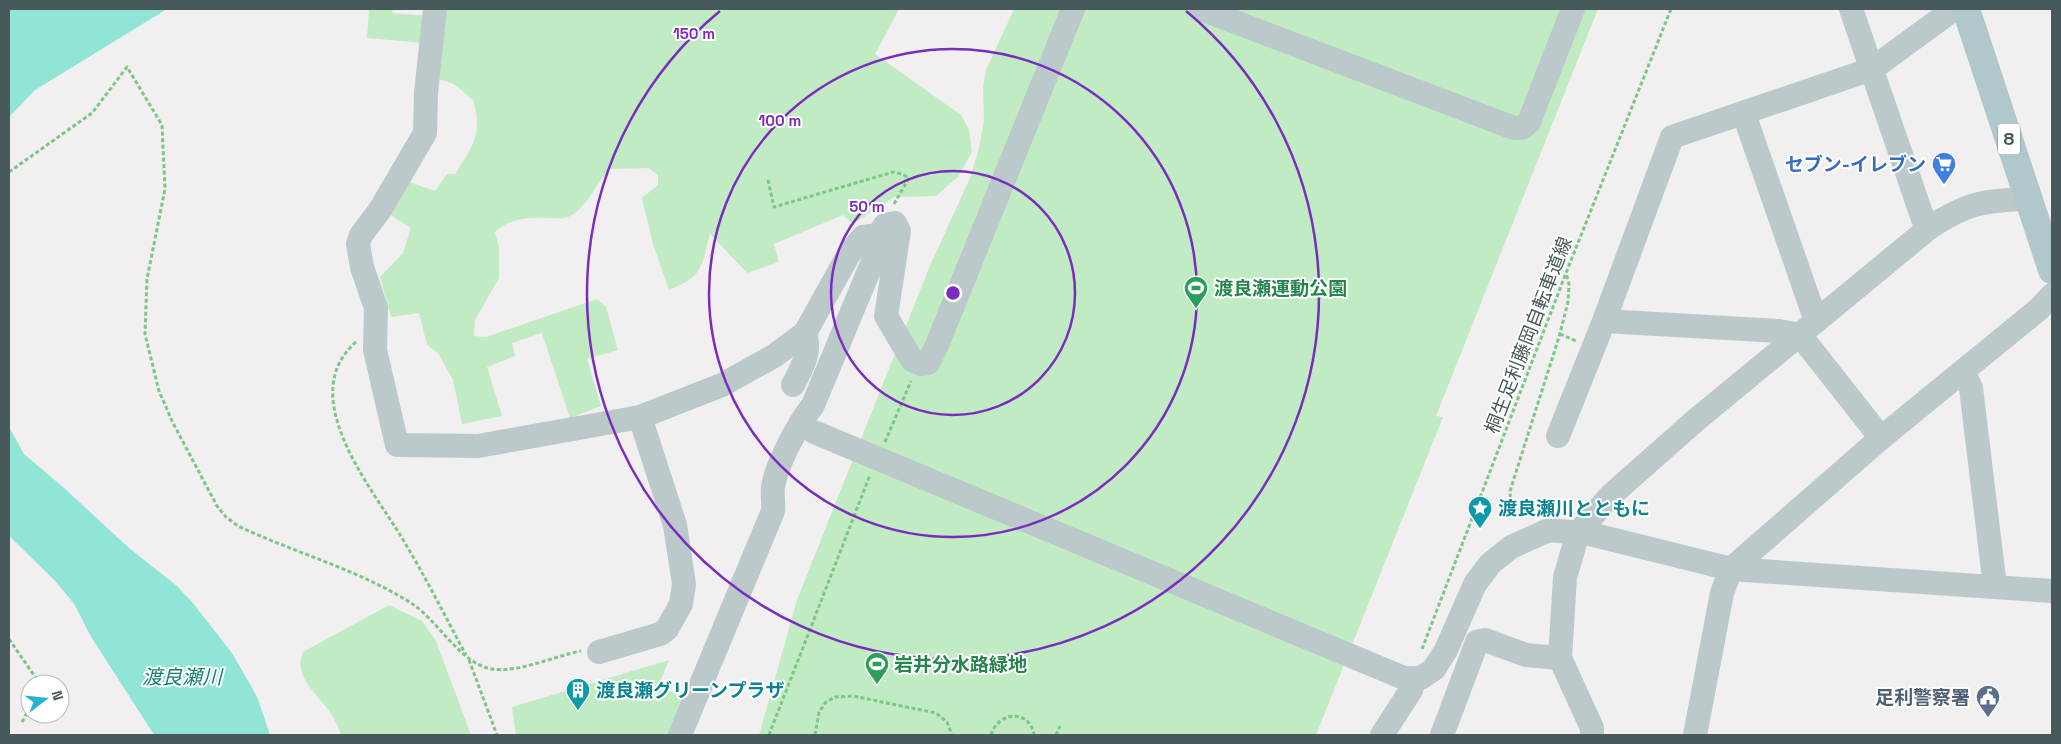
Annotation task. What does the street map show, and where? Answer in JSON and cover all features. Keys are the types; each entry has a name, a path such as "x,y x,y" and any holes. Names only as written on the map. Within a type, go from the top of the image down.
{"main road":[{"name":"8","path":"1966,9 2052,270"}],"street":[{"path":"435,9 426,93 425,133 380,210 360,235 358,244 362,267 376,308 377,318 374,332 384,395 397,445 478,446 640,417 722,385 774,356 806,333 849,254 858,242 863,236 880,233 895,223 899,232 886,316 912,360 921,364 928,362 933,356 1073,9"},
{"path":"1201,9 1514,128 1522,128 1529,122 1573,9"},
{"path":"1851,9 1923,219 1929,228"},
{"path":"1558,436 1604,321 1672,137 1872,70 1954,9"},
{"path":"1744,114 1808,328 1881,438"},
{"path":"1592,735 1592,728 1560,658 1565,577 1578,532 1610,496 1696,420 1929,228 1961,209 1983,201 2029,199"},
{"path":"680,735 773,511 773,487 788,445 807,428 813,405 873,261 880,233"},
{"path":"1695,735 1722,594 1731,569 1881,438 2039,309 2052,295"},
{"path":"1604,321 1779,330 1808,328"},
{"path":"793,386 807,355 808,341 806,333"},
{"path":"1963,371 1971,388 1996,587"},
{"path":"599,652 660,634 667,629 674,619 684,593 675,525 640,417"},
{"path":"807,428 1409,678 1427,675 1442,656 1475,584 1490,564 1511,547 1549,530 1578,532 1731,569 2052,591"},
{"path":"1442,735 1477,642 1486,640 1526,655 1560,658"},
{"path":"1382,735 1410,690 1409,678"}],"path":[{"name":"桐生足利藤岡自転車道線","path":"1420,655 1566,273 1672,9"},
{"path":"9,172 92,113 127,66 162,125 165,189 147,279 145,334 159,392 172,421 217,506 226,517 238,526 352,572 412,604 426,615 469,659 491,669 508,670 580,651 599,652"},
{"path":"768,180 774,207 893,172 902,174 909,178 880,233"},
{"path":"1536,517 1512,506 1510,491 1560,334 1568,302 1569,284 1566,273"},
{"path":"374,332 354,344 346,352 335,373 332,384 333,401 344,440 356,468 402,538 469,659 497,735"},
{"path":"882,446 913,375 921,364"},
{"path":"769,735 871,472"},
{"path":"9,639 33,674"},
{"path":"815,735 819,712 826,702 835,697 853,696 936,713 947,722 952,735"},
{"path":"990,735 998,722 1010,716 1025,720 1030,724 1034,735"},
{"path":"1056,735 1060,726"}],"shaded area":[{"path":"369,9 393,9 392,13 429,16 423,43 367,38"},
{"path":"443,9 899,9 875,54 961,115 969,130 972,152 958,177 936,196 894,197 853,224 843,215 774,244 779,262 747,273 710,234 705,255 695,275 669,290 653,244 642,198 658,185 658,175 649,168 611,169 581,208 568,217 527,218 513,221 501,227 495,232 499,247 499,278 475,320 474,336 486,337 597,299 606,307 618,350 587,359 601,406 570,418 542,333 512,343 515,356 487,367 502,416 462,424 453,380 438,353 427,345 419,313 391,317 380,277 403,253 411,228 386,212 404,180 435,191 447,174 455,174 471,147 476,131 477,122 473,100 454,84 438,79"},
{"name":"渡良瀬運動公園","path":"1014,9 1598,9 1436,416 1443,417 1316,735 759,735 797,600 929,268 970,178 979,148 984,121 983,88 986,70"},
{"path":"389,605 422,621 436,641 471,735 341,735 328,709 309,686 301,670 303,652"},
{"path":"669,660 658,687 686,697 672,735 516,735 512,707"}],"water":[{"path":"9,9 167,9 35,90 9,117"},
{"name":"渡良瀬川","path":"9,427 24,454 129,548 177,586 192,602 232,653 258,699 270,735 154,735 91,637 74,604 56,582 9,536"}],"pier":[{"path":"9,536 56,582 74,604 91,637 154,735 152,735 101,657 72,606 54,584 9,540"}],"place":[{"name":"セブン-イレブン","path":"1944,185"},
{"name":"渡良瀬運動公園","path":"1196,309"},
{"name":"渡良瀬川とともに","path":"1480,529"},
{"name":"岩井分水路緑地","path":"877,685"},
{"name":"渡良瀬グリーンプラザ","path":"578,711"},
{"name":"足利警察署","path":"1988,718"}]}
